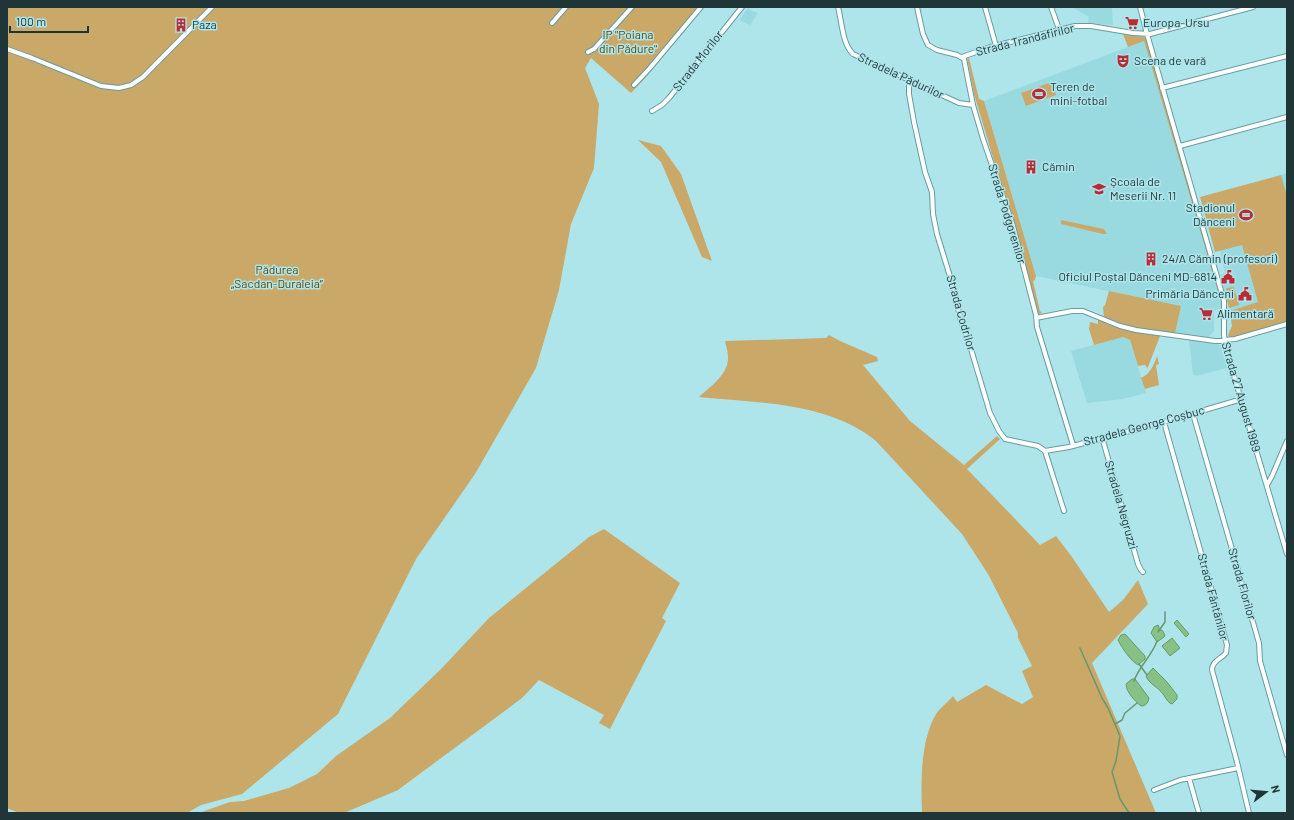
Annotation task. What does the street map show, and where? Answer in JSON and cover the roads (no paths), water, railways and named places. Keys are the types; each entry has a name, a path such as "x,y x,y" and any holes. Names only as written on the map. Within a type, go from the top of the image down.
{"street":[{"path":"7,49 101,86 119,88 131,85 143,77 212,7"},
{"path":"552,23 566,7"},
{"path":"588,52 594,49 632,7"},
{"path":"634,85 701,7"},
{"name":"Strada Morilor","path":"652,112 669,98 742,7"},
{"name":"Stradela Pădurilor","path":"838,7 844,36 850,51 853,54 960,103 973,105"},
{"path":"917,7 923,34 928,45 932,48 962,57"},
{"path":"985,7 996,46"},
{"path":"1051,7 1059,29"},
{"name":"Strada 27 August 1989","path":"1140,7 1224,301 1224,341 1287,554"},
{"name":"Strada Trandafirilor","path":"962,57 996,46 1075,26 1091,26 1147,34 1162,32 1253,7"},
{"path":"1162,88 1287,56"},
{"name":"Strada Podgorenilor","path":"962,57 965,63 973,105 1013,226 1037,327 1073,445"},
{"name":"Strada Codrilor","path":"909,80 909,94 914,122 925,172 932,192 933,214 937,234 951,277 961,321 990,413 1005,439 1038,446 1045,451"},
{"path":"1180,146 1287,117"},
{"path":"1036,318 1072,311 1083,311 1120,326 1136,330 1215,341 1235,339 1287,324"},
{"name":"Stradela George Coșbuc","path":"1045,451 1063,448 1164,422 1242,399"},
{"name":"Strada Florilor","path":"1193,414 1259,643 1260,661 1287,755"},
{"name":"Strada Fântânilor","path":"1164,422 1227,645 1226,653 1214,662 1212,670 1249,813"},
{"name":"Stradela Negruzzi","path":"1102,437 1138,564 1143,572"},
{"path":"1267,485 1287,441"},
{"path":"1045,451 1064,511"},
{"path":"1154,790 1180,780 1238,768"},
{"path":"1190,778 1199,813"}],"waterway":[{"path":"1158,632 1165,622 1165,612"},
{"path":"1134,681 1157,641"},
{"path":"1080,648 1120,736 1116,761 1112,772 1120,799 1129,813"},
{"path":"1139,664 1147,675"},
{"path":"1115,724 1122,720 1125,713 1137,703"}],"place":[{"name":"Europa-Ursu","path":"1132,23"},
{"name":"Paza","path":"181,25"},
{"name":"Scena de vară","path":"1123,61"},
{"name":"Teren de mini-fotbal","path":"1039,94"},
{"name":"Cămin","path":"1031,167"},
{"name":"Şcoala de Meserii Nr. 11","path":"1099,189"},
{"name":"Stadionul Dănceni","path":"1246,215"},
{"name":"24/A Cămin (profesori)","path":"1151,259"},
{"name":"Oficiul Poștal Dănceni MD-6814","path":"1228,277"},
{"name":"Primăria Dănceni","path":"1245,294"},
{"name":"Alimentară","path":"1206,314"}],"park label":[{"name":"IP \"Poiana din Pădure\"","path":"628,42"},
{"name":"Pădurea „Sacdan-Duraleia”","path":"277,277"}]}
